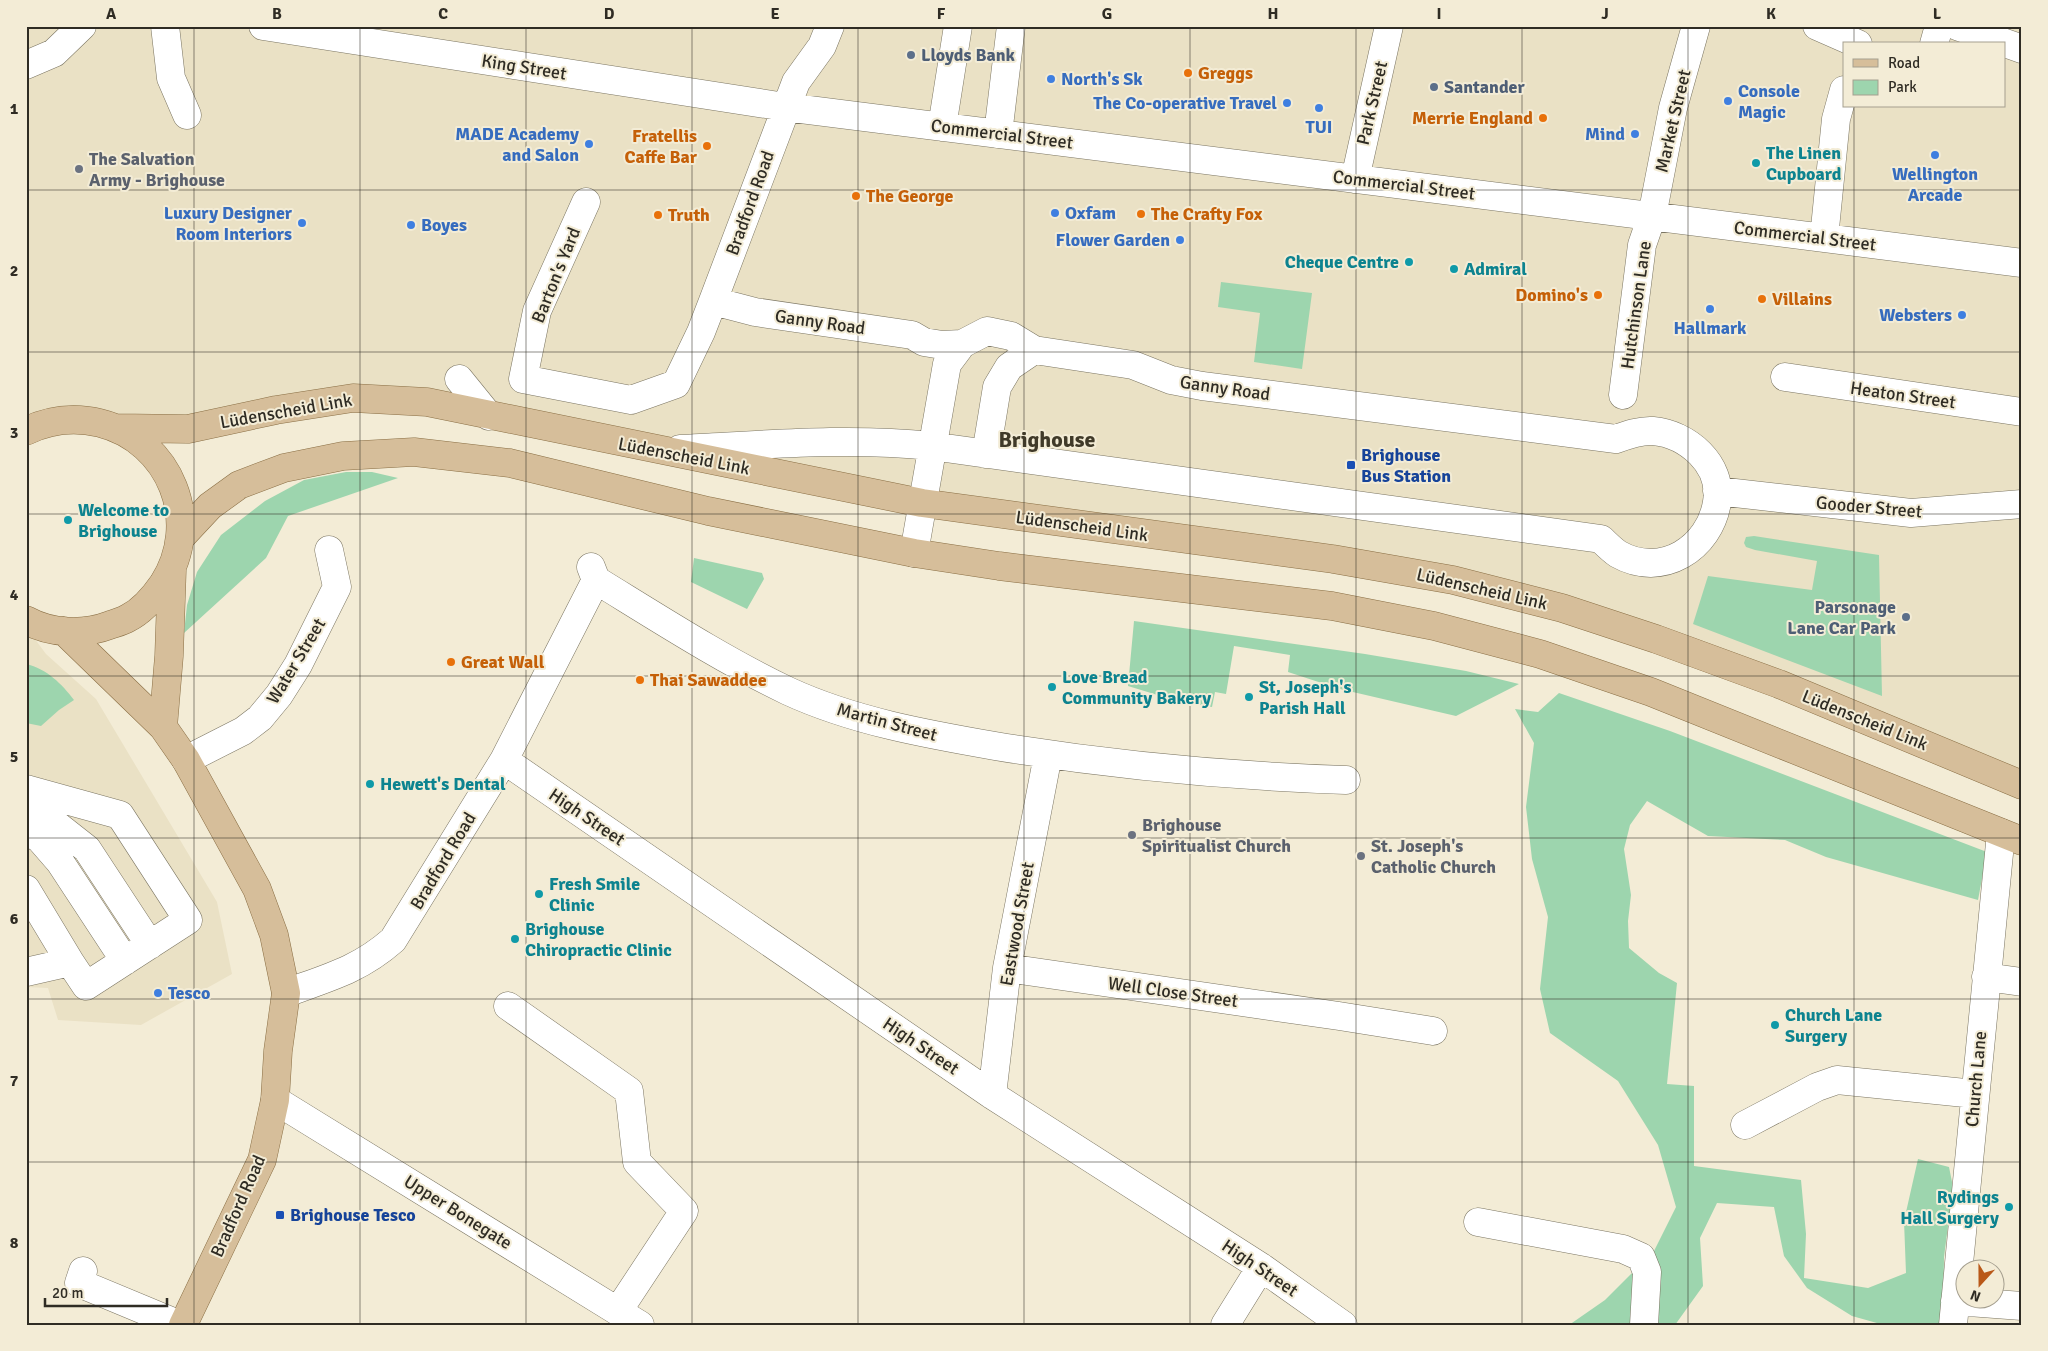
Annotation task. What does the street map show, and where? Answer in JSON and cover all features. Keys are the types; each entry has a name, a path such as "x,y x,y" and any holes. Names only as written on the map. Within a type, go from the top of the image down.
{"main road":[{"name":"Lüdenscheid Link","path":"117,428 188,429 276,410 353,398 427,402 922,503 1333,559 1453,580 1562,608 1779,684 2022,785"},
{"path":"26,408 38,426 84,419 117,428 146,446 167,472 179,504 181,537 172,570 169,656 163,727"},
{"path":"181,537 210,506 239,485 284,468 343,456 414,452 510,463 708,510 914,553 999,566 1332,606 1434,626 1540,654 1651,692 2011,837"},
{"path":"28,623 64,632 97,630 128,618 154,597 172,570"},
{"name":"Bradford Road","path":"64,632 163,727 186,760 257,889 274,935 286,993 275,1100 262,1160 187,1323"}],"street":[{"path":"26,65 54,53 82,26"},
{"path":"165,26 171,78 187,115"},
{"name":"King Street","path":"263,26 785,107"},
{"name":"Bradford Road","path":"676,384 701,332 785,107 796,82 822,46 830,26"},
{"path":"942,127 958,26"},
{"path":"998,134 1011,26"},
{"name":"Park Street","path":"1355,179 1389,26"},
{"name":"Market Street","path":"1652,216 1674,108 1696,26"},
{"path":"1817,26 1853,42"},
{"path":"1935,42 1939,26"},
{"path":"1957,26 2002,42"},
{"path":"2006,43 2022,49"},
{"path":"1824,238 1836,119 1843,94"},
{"name":"Commercial Street","path":"785,107 2022,263"},
{"name":"Barton's Yard","path":"586,202 537,311 523,380 631,400 676,384"},
{"name":"Hutchinson Lane","path":"1624,394 1642,245 1652,216"},
{"name":"Ganny Road","path":"713,300 755,312 912,335 924,342 942,345 962,344 987,331 1011,336 1034,350 1133,366 1171,380 1202,386 1616,438 1650,431 1671,434 1690,444 1705,459 1715,478 1717,491"},
{"path":"914,553 947,364 962,344"},
{"path":"986,454 997,387 1009,367 1034,350"},
{"name":"Heaton Street","path":"1785,377 2022,412"},
{"path":"459,379 490,416"},
{"path":"656,450 826,441 902,443 932,446 1601,539 1618,554 1638,562 1661,562 1682,555 1700,541 1712,522 1717,491"},
{"name":"Gooder Street","path":"1717,491 1911,513 2022,504"},
{"name":"Water Street","path":"186,760 243,730 260,718 279,695 298,665 338,587 329,550"},
{"name":"Bradford Road","path":"286,993 360,965 393,940 504,760 594,574"},
{"name":"Martin Street","path":"594,574 718,653 789,691 842,711 894,726 946,738 1048,755 1207,773 1346,780"},
{"name":"Eastwood Street","path":"992,1095 1008,968 1048,755"},
{"name":"High Street","path":"504,760 992,1095 1261,1267 1343,1325"},
{"path":"26,790 120,815 188,920 86,986 26,889"},
{"path":"26,801 87,849 150,945"},
{"path":"26,830 40,839 60,862 125,961"},
{"name":"Church Lane","path":"1954,1313 1986,977 2011,837"},
{"path":"26,972 70,962"},
{"name":"Well Close Street","path":"1008,968 1433,1031"},
{"path":"1986,977 2022,982"},
{"path":"508,1006 629,1090 637,1162 684,1211 629,1318"},
{"path":"1744,1125 1837,1080 1975,1094"},
{"name":"Upper Bonegate","path":"275,1100 629,1318"},
{"path":"1478,1222 1623,1249 1640,1257 1647,1272 1644,1325"},
{"path":"1225,1325 1261,1267"},
{"path":"83,1271 79,1283 187,1323"},
{"path":"1954,1313 2022,1306"}],"shaded area":[{"path":"26,26 2022,26 2022,785 1562,608 1012,516 427,402 276,410 26,431"},
{"path":"26,627 46,654 96,699 217,902 232,974 141,1025 58,1020 48,988 26,987"}],"green space":[{"path":"1221,282 1312,293 1302,369 1254,362 1260,313 1218,307"},
{"path":"346,472 372,472 398,478 288,516 266,558 184,633 187,605 197,572 221,535 265,501 304,480"},
{"path":"1754,536 1879,555 1882,696 1693,624 1708,576 1812,590 1817,561 1746,547 1744,543 1746,537"},
{"path":"694,558 762,573 764,579 747,609 691,582"},
{"path":"1134,621 1365,654 1466,671 1519,684 1456,716 1340,689 1288,672 1290,655 1234,646 1226,694 1215,692 1212,707 1177,701 1128,686"},
{"path":"26,664 47,673 74,700 41,726 26,723"},
{"path":"1559,693 1670,731 1987,852 1978,900 1826,857 1785,840 1708,836 1647,801 1630,825 1624,849 1631,895 1628,921 1629,948 1659,973 1677,983 1667,1084 1694,1086 1694,1166 1801,1180 1806,1234 1804,1278 1868,1288 1906,1273 1904,1221 1918,1159 1949,1167 1953,1187 1944,1257 1943,1325 1884,1325 1852,1316 1807,1288 1784,1256 1774,1207 1717,1203 1700,1238 1703,1286 1675,1325 1569,1325 1605,1300 1654,1251 1676,1207 1658,1145 1618,1081 1550,1033 1540,989 1548,917 1532,859 1526,807 1534,743 1515,709 1538,712"}],"place":[{"name":"Lloyds Bank","path":"911,55"},
{"name":"Greggs","path":"1188,73"},
{"name":"North's Sk","path":"1051,79"},
{"name":"Santander","path":"1434,87"},
{"name":"Console Magic","path":"1728,101"},
{"name":"The Co-operative Travel","path":"1287,103"},
{"name":"TUI","path":"1319,108"},
{"name":"Merrie England","path":"1543,118"},
{"name":"Mind","path":"1635,134"},
{"name":"MADE Academy and Salon","path":"589,144"},
{"name":"Fratellis Caffe Bar","path":"707,146"},
{"name":"Wellington Arcade","path":"1935,155"},
{"name":"The Linen Cupboard","path":"1756,163"},
{"name":"The Salvation Army - Brighouse","path":"79,169"},
{"name":"The George","path":"856,196"},
{"name":"Oxfam","path":"1055,213"},
{"name":"The Crafty Fox","path":"1141,214"},
{"name":"Truth","path":"658,215"},
{"name":"Luxury Designer Room Interiors","path":"302,223"},
{"name":"Boyes","path":"411,225"},
{"name":"Flower Garden","path":"1180,240"},
{"name":"Cheque Centre","path":"1409,262"},
{"name":"Admiral","path":"1454,269"},
{"name":"Domino's","path":"1598,295"},
{"name":"Villains","path":"1762,299"},
{"name":"Hallmark","path":"1710,309"},
{"name":"Websters","path":"1962,315"},
{"name":"Brighouse Bus Station","path":"1351,465"},
{"name":"Welcome to Brighouse","path":"68,520"},
{"name":"Parsonage Lane Car Park","path":"1906,617"},
{"name":"Great Wall","path":"451,662"},
{"name":"Thai Sawaddee","path":"640,680"},
{"name":"Love Bread Community Bakery","path":"1052,687"},
{"name":"St, Joseph's Parish Hall","path":"1249,697"},
{"name":"Hewett's Dental","path":"370,784"},
{"name":"Brighouse Spiritualist Church","path":"1132,835"},
{"name":"St. Joseph's Catholic Church","path":"1361,856"},
{"name":"Fresh Smile Clinic","path":"539,894"},
{"name":"Brighouse Chiropractic Clinic","path":"515,939"},
{"name":"Tesco","path":"158,993"},
{"name":"Church Lane Surgery","path":"1775,1025"},
{"name":"Rydings Hall Surgery","path":"2009,1207"},
{"name":"Brighouse Tesco","path":"280,1215"}],"district":[{"name":"Brighouse","path":"1047,439"}]}
